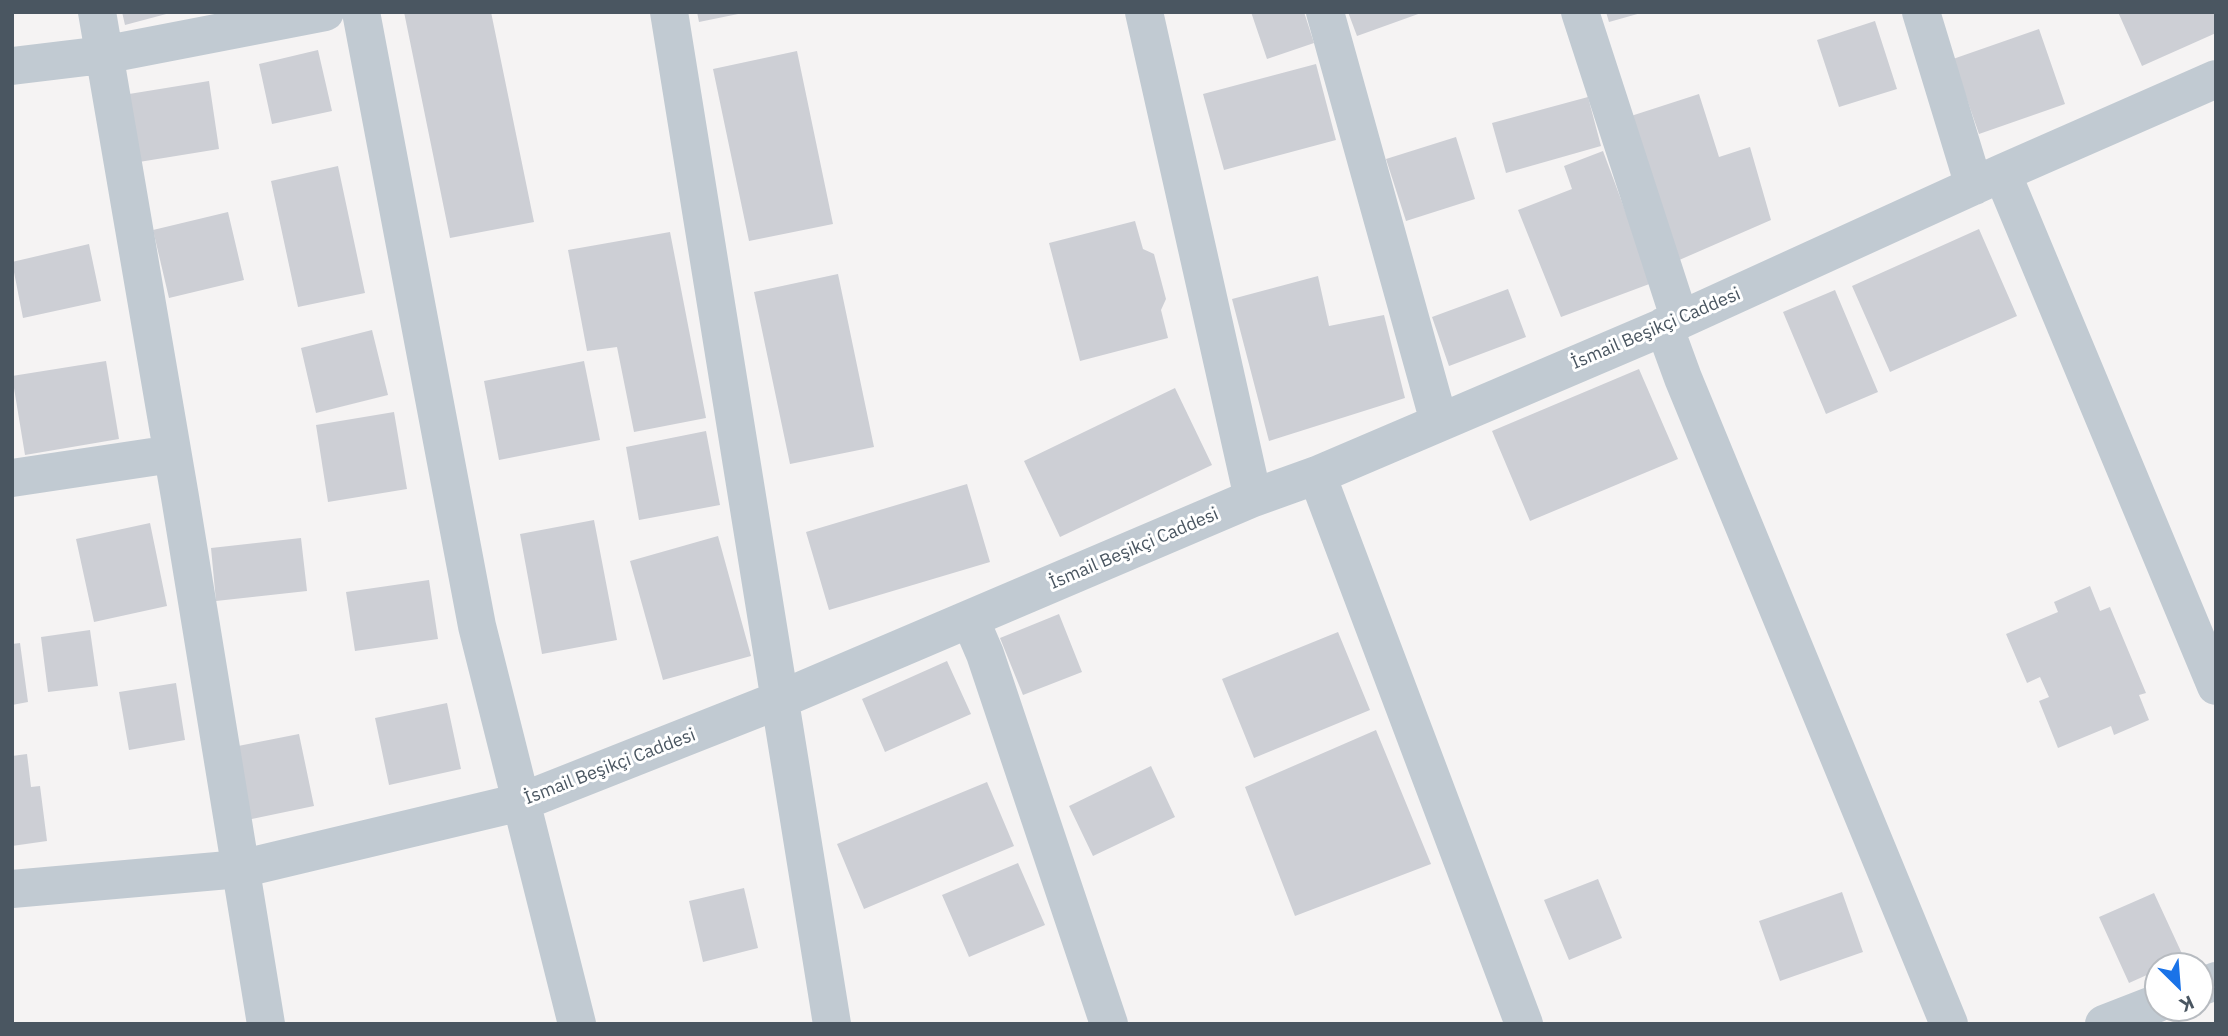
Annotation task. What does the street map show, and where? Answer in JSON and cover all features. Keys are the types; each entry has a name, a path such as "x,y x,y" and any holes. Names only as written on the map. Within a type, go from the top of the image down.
{"street":[{"path":"97,12 266,1024"},
{"path":"12,66 103,55 325,12"},
{"path":"360,12 477,626 577,1024"},
{"path":"669,12 832,1024"},
{"path":"1144,12 1253,498"},
{"path":"1325,12 1439,422"},
{"path":"1580,12 1672,323 1682,378 1949,1024"},
{"path":"1921,12 1988,179 2216,687"},
{"name":"İsmail Beşikçi Caddesi","path":"12,889 240,869 521,802 779,700 1253,498 1317,475 1672,323 2216,79"},
{"path":"12,478 172,454"},
{"path":"1317,475 1524,1024"},
{"path":"970,619 985,654 1109,1024"},
{"path":"2104,1024 2144,1008"}],"building":[{"path":"122,12 170,12 170,13 125,25"},
{"path":"404,12 491,12 534,222 450,238"},
{"path":"697,12 743,12 743,13 699,22"},
{"path":"1251,12 1304,12 1314,43 1267,59"},
{"path":"1348,12 1421,12 1421,13 1357,36"},
{"path":"1606,12 1640,12 1641,13 1609,22"},
{"path":"2118,12 2216,12 2216,33 2142,66"},
{"path":"1875,21 1897,89 1839,107 1817,40"},
{"path":"2039,29 2065,104 1979,134 1953,59"},
{"path":"318,50 332,111 272,124 259,64"},
{"path":"797,51 833,224 749,241 713,69"},
{"path":"1316,64 1336,140 1224,170 1203,94"},
{"path":"209,81 219,149 139,162 129,94"},
{"path":"1699,94 1719,157 1750,147 1771,220 1677,261 1631,116"},
{"path":"1588,97 1601,146 1506,173 1492,123"},
{"path":"1456,137 1475,199 1406,221 1386,159"},
{"path":"1603,151 1652,283 1561,317 1518,210 1572,189 1564,166"},
{"path":"338,166 365,293 298,307 271,181"},
{"path":"228,212 244,280 169,298 153,230"},
{"path":"1135,221 1143,249 1154,254 1166,299 1161,310 1168,338 1080,361 1049,243"},
{"path":"1979,229 2017,316 1890,372 1852,286"},
{"path":"670,232 706,418 634,432 617,347 587,351 568,250"},
{"path":"89,244 101,301 23,318 12,262"},
{"path":"838,274 874,447 790,464 754,292"},
{"path":"1318,276 1329,326 1384,315 1405,398 1269,441 1232,299"},
{"path":"1508,289 1526,337 1449,366 1432,317"},
{"path":"1835,290 1878,392 1826,414 1783,312"},
{"path":"372,330 388,395 316,413 301,348"},
{"path":"106,361 119,439 25,455 12,376"},
{"path":"584,361 600,440 499,460 484,381"},
{"path":"1639,369 1678,459 1530,521 1492,431"},
{"path":"1175,388 1212,465 1060,537 1024,461"},
{"path":"394,412 407,489 328,502 316,425"},
{"path":"706,431 720,505 639,520 626,447"},
{"path":"967,484 990,562 829,610 806,532"},
{"path":"594,520 617,640 542,654 520,534"},
{"path":"150,523 167,606 94,622 76,539"},
{"path":"718,536 751,656 663,680 630,561"},
{"path":"301,538 307,591 216,601 211,548"},
{"path":"429,580 438,639 355,651 346,592"},
{"path":"2090,586 2100,611 2110,607 2146,693 2139,695 2149,720 2114,735 2111,726 2058,748 2039,701 2049,697 2040,677 2027,683 2006,634 2058,612 2054,602"},
{"path":"1059,614 1082,672 1023,695 1000,638"},
{"path":"90,630 98,686 48,692 41,637"},
{"path":"1338,632 1370,710 1254,758 1222,679"},
{"path":"20,643 28,702 12,705 12,644"},
{"path":"947,661 971,714 885,752 862,699"},
{"path":"176,683 185,740 129,750 119,692"},
{"path":"447,703 461,769 389,785 375,718"},
{"path":"1376,730 1431,864 1295,916 1245,787"},
{"path":"299,734 314,806 247,820 233,747"},
{"path":"27,754 31,787 40,786 47,841 12,846 12,756"},
{"path":"1151,766 1175,817 1093,856 1069,806"},
{"path":"987,782 1014,846 864,909 837,844"},
{"path":"1018,863 1045,925 969,957 942,895"},
{"path":"1598,879 1622,938 1569,960 1544,900"},
{"path":"744,888 758,948 703,962 689,901"},
{"path":"1842,892 1863,952 1780,981 1759,921"},
{"path":"2154,893 2181,952 2144,952 2144,976 2129,983 2099,917"}]}
